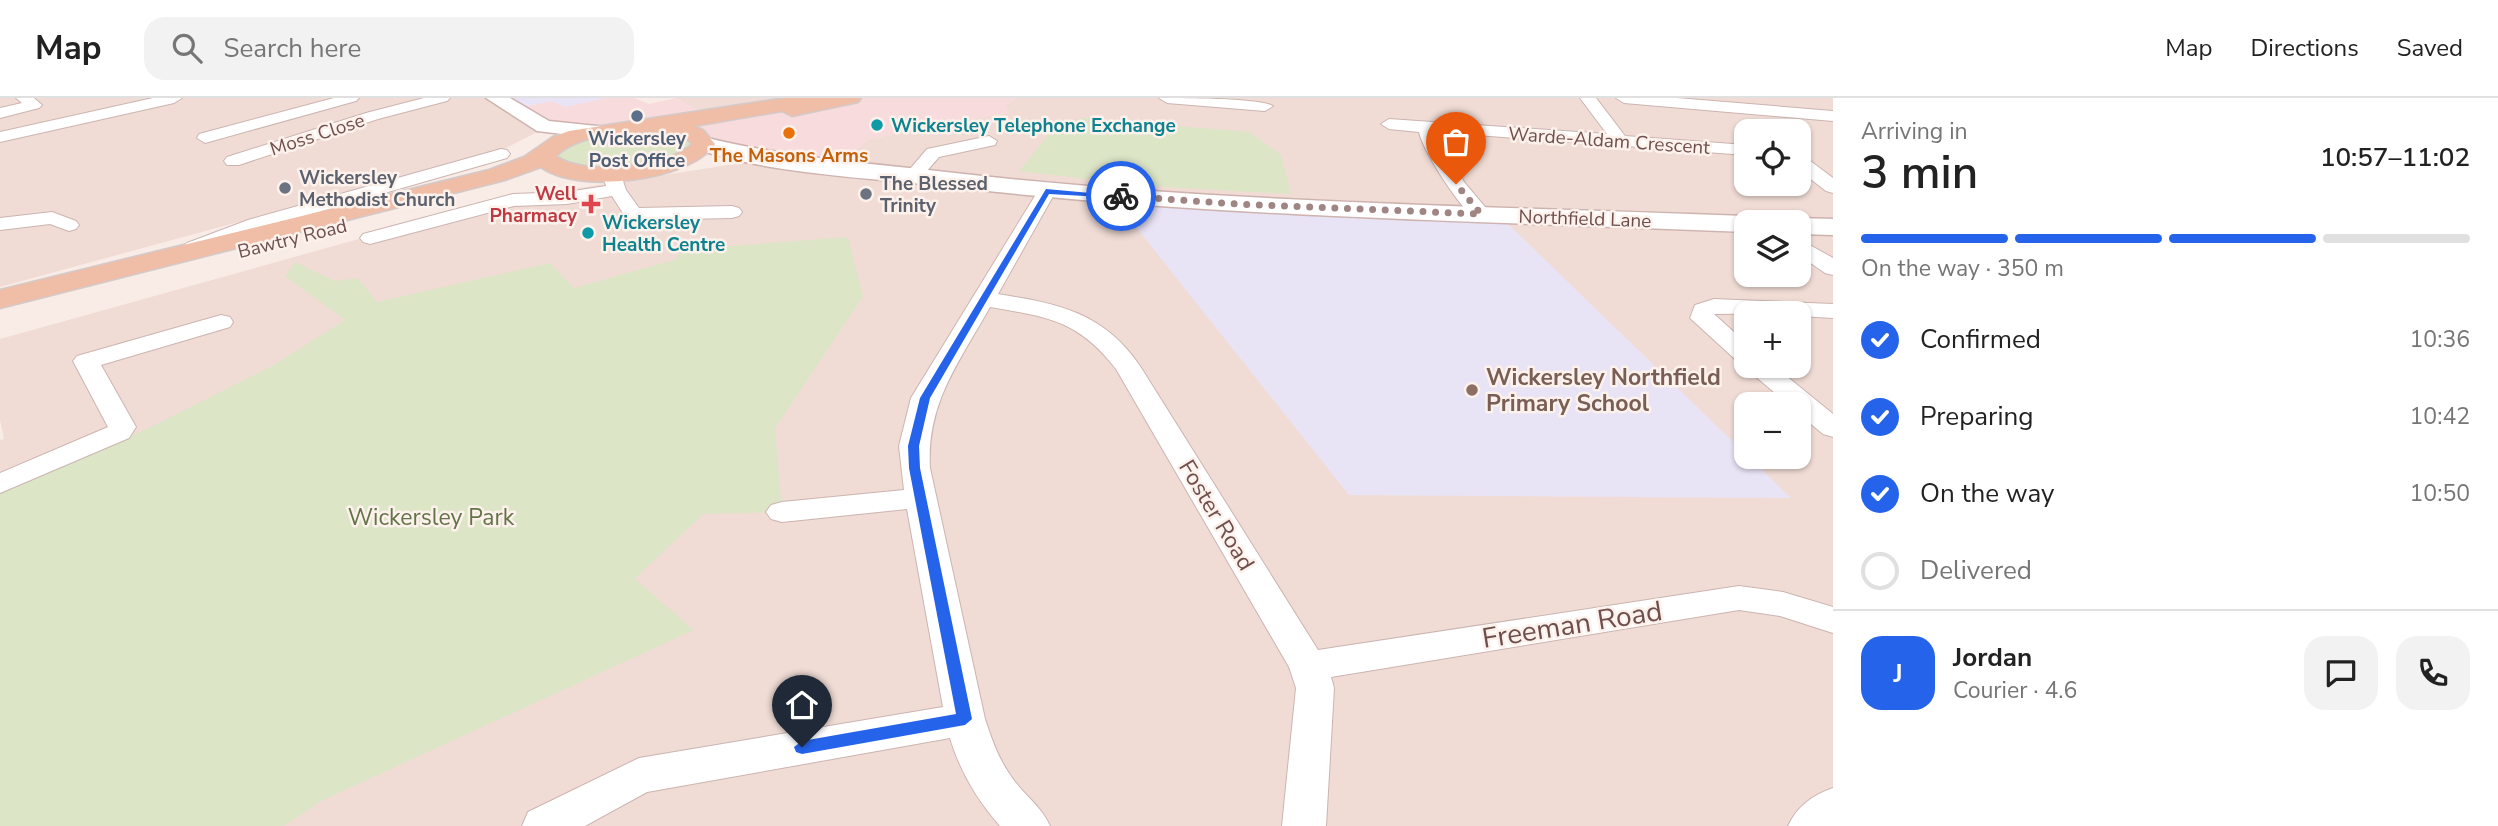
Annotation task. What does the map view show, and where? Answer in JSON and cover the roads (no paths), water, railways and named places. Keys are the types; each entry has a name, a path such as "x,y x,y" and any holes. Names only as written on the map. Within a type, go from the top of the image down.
{"main road":[{"path":"653,125 735,114 816,98"},
{"path":"653,125 683,129 702,140 731,123 851,98"},
{"name":"Bawtry Road","path":"0,299 150,263 326,212 497,175 546,143 597,132 653,125"},
{"name":"Bawtry Road","path":"0,311 470,194 605,179 696,154 702,140"},
{"path":"546,143 554,166 605,179"}],"street":[{"path":"0,113 34,105 24,98"},
{"path":"0,137 174,98"},
{"path":"205,138 351,98"},
{"name":"Moss Close","path":"233,161 372,116 442,98"},
{"path":"496,98 546,143"},
{"path":"1167,98 1265,106"},
{"path":"1588,98 1620,140"},
{"path":"1624,98 1833,116"},
{"name":"Warde-Aldam Crescent","path":"1389,124 1734,149"},
{"path":"1429,128 1427,134 1456,184 1481,214"},
{"name":"Northfield Lane","path":"702,140 725,151 755,157 1046,191 1237,204 1734,224"},
{"path":"913,176 933,153 989,141"},
{"name":"Bawtry Road","path":"326,212 501,154"},
{"path":"1811,156 1818,156"},
{"name":"Northfield Lane","path":"658,166 755,157"},
{"path":"1811,170 1833,187"},
{"path":"370,239 501,203 567,198 605,179 633,214 732,212"},
{"path":"1028,826 1002,798 978,762 965,719 921,498 914,446 925,398 1046,191"},
{"path":"0,224 52,218 69,225"},
{"path":"1811,226 1833,227"},
{"path":"1811,253 1833,268"},
{"name":"Foster Road","path":"983,299 1049,312 1085,326 1105,339 1127,366 1308,666 1315,688 1304,826"},
{"path":"0,484 119,432 122,427 82,354 224,327 204,300"},
{"path":"1734,306 1714,306 1703,310 1702,318 1734,346"},
{"path":"1811,310 1833,311"},
{"path":"1773,378 1833,428"},
{"path":"782,512 921,498"},
{"name":"Freeman Road","path":"1308,666 1739,598 1783,604 1833,620"},
{"path":"544,826 639,776 965,719"},
{"path":"1810,826 1833,807"}],"place":[{"name":"Wickersley Post Office","path":"637,116"},
{"name":"Wickersley Telephone Exchange","path":"877,125"},
{"name":"The Masons Arms","path":"789,133"},
{"name":"Wickersley Methodist Church","path":"285,188"},
{"name":"The Blessed Trinity","path":"866,194"},
{"name":"Well Pharmacy","path":"591,204"},
{"name":"Wickersley Health Centre","path":"588,233"},
{"name":"Wickersley Northfield Primary School","path":"1472,390"}],"park label":[{"name":"Wickersley Park","path":"431,517"}]}
